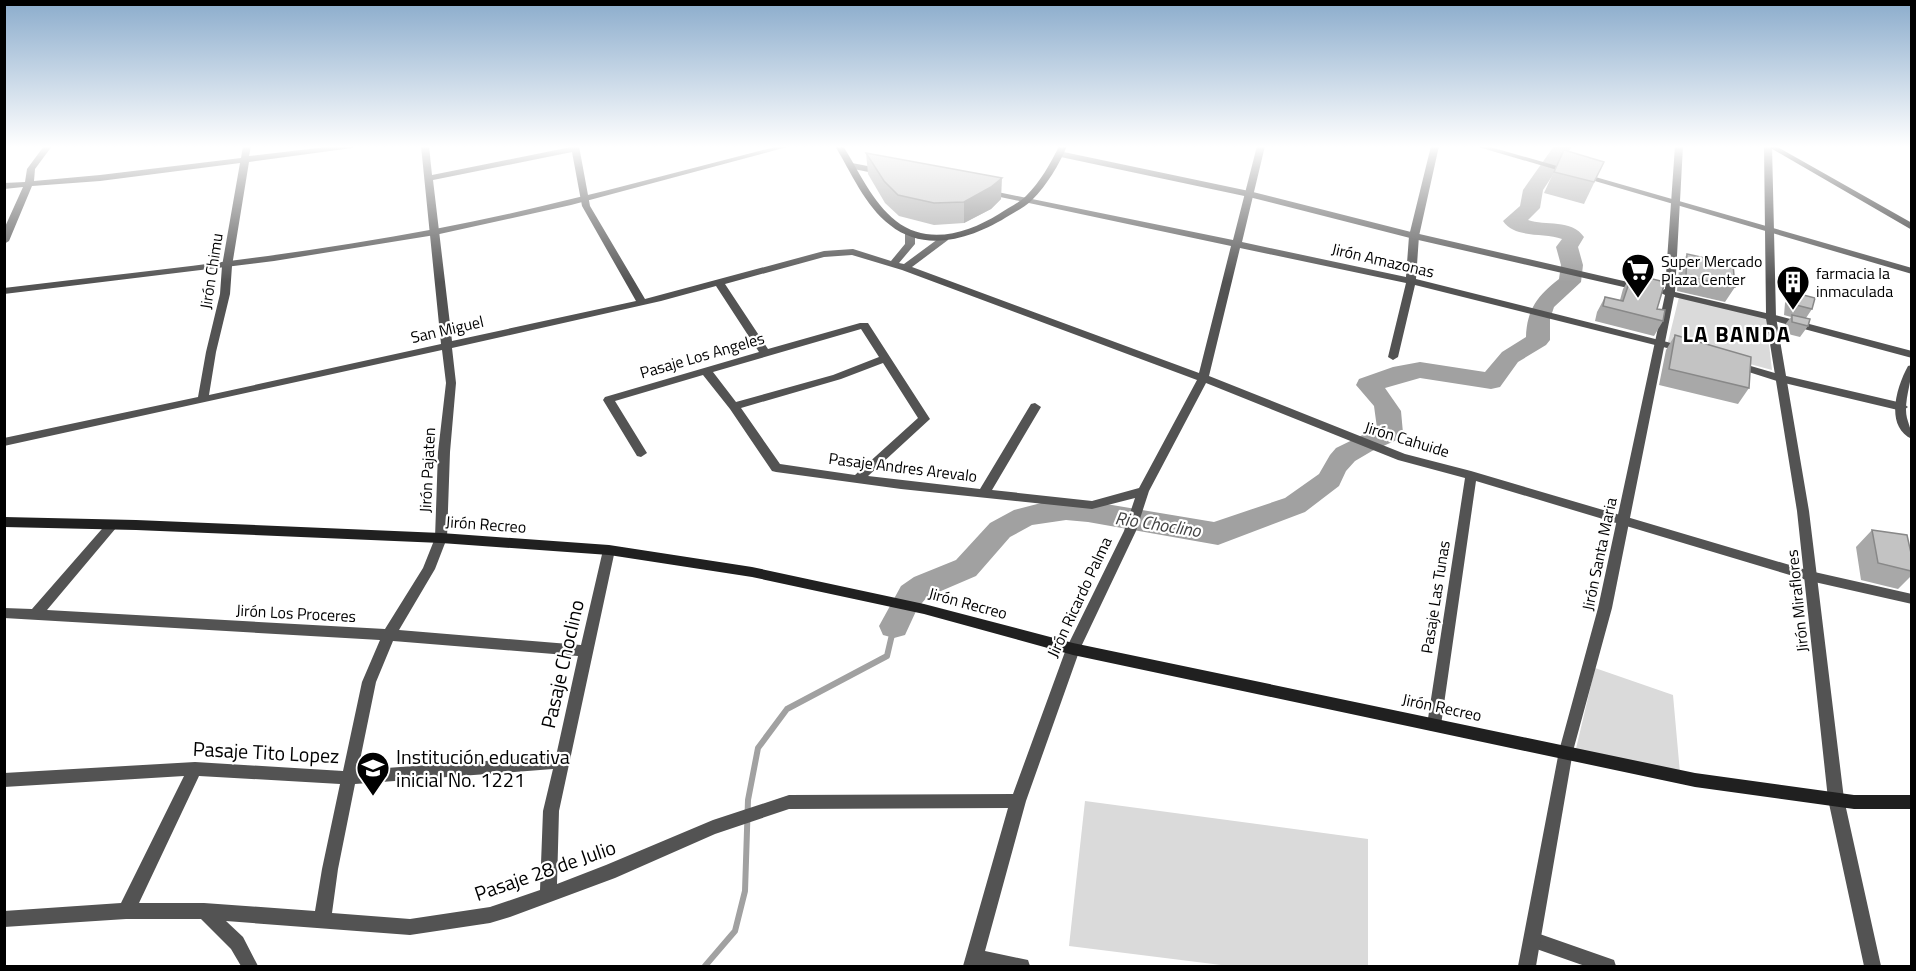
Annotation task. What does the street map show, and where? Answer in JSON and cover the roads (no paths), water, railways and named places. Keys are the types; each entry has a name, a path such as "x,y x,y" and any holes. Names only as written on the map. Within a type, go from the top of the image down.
{"main road":[{"path":"869,191 884,215 910,233 945,238 972,232 993,222 1028,199 1033,191"},
{"path":"1848,191 1911,227"},
{"name":"Jirón Recreo","path":"4,522 441,538 609,550 752,572 924,609 1073,649 1695,780 1854,802 1911,802"}],"street":[{"path":"4,241 26,191"},
{"name":"Jirón Chimu","path":"203,400 211,352 225,294 238,191"},
{"name":"Jirón Pajaten","path":"322,921 330,869 369,682 389,635 429,569 441,538 444,452 451,383 445,345 431,191"},
{"path":"583,191 584,199 642,302"},
{"path":"4,291 227,266 436,232 613,191"},
{"name":"Jirón Amazonas","path":"987,191 1411,281 1693,351"},
{"path":"1238,191 1545,267 1771,317 1911,355"},
{"path":"1393,357 1411,281 1414,236 1424,191"},
{"path":"1639,191 1911,271"},
{"name":"Jirón Santa Maria","path":"1527,966 1534,940 1566,751 1605,608 1661,343 1670,294 1677,191"},
{"name":"Jirón Miraflores","path":"1770,191 1771,317 1803,511 1836,799 1873,966"},
{"name":"Jirón Ricardo Palma","path":"973,962 1018,801 1073,649 1130,531 1143,491 1203,378 1249,194"},
{"path":"893,264 910,244 910,233"},
{"path":"905,268 945,238"},
{"name":"San Miguel","path":"4,442 642,302 840,252 853,252 905,268"},
{"name":"Jirón Cahuide","path":"905,268 1203,378 1334,432 1402,457 1471,475 1810,576 1911,599"},
{"path":"718,281 765,353"},
{"name":"Pasaje Los Angeles","path":"641,453 609,400 864,325 885,359"},
{"path":"734,406 837,377 885,359 924,419 858,479"},
{"path":"1725,362 1780,378 1902,407"},
{"path":"1911,368 1903,387 1902,407 1902,422 1911,435"},
{"name":"Pasaje Andres Arevalo","path":"706,371 734,406 776,468 1095,505 1143,491"},
{"path":"984,493 1035,407"},
{"name":"Pasaje Las Tunas","path":"1434,725 1471,475"},
{"path":"36,614 111,525"},
{"name":"Pasaje Choclino","path":"548,894 551,811 609,550"},
{"name":"Jirón Los Proceres","path":"4,613 389,635 585,651"},
{"name":"Pasaje Tito Lopez","path":"4,780 195,769 348,778 561,762"},
{"path":"126,911 195,769"},
{"name":"Pasaje 28 de Julio","path":"4,919 126,911 204,911 410,927 431,925 490,915 609,872 713,827 789,802 1018,801"},
{"path":"204,911 237,943 250,966"},
{"path":"1534,940 1608,966"},
{"path":"973,962 1022,966"}],"waterway":[{"name":"Rio Choclino","path":"894,626 911,594 932,581 958,572 972,564 1000,530 1024,517 1066,510 1110,515 1218,534 1225,529 1295,505 1330,479 1339,461 1346,455 1390,433 1390,417 1386,406 1380,396 1368,385 1402,373 1420,370 1491,381 1510,357 1538,340 1539,319 1544,306 1553,295 1570,282 1572,265 1567,247 1574,237 1554,229 1533,229 1513,221 1530,208 1533,191"},
{"path":"705,966 735,931 745,891 748,800 758,748 787,709 887,656 894,626"}],"place":[{"name":"Super Mercado Plaza Center","path":"1638,299"},
{"name":"farmacia la inmaculada","path":"1793,311"},
{"name":"Institución educativa inicial No. 1221","path":"373,797"}],"district":[{"name":"LA BANDA","path":"1737,334"}]}
